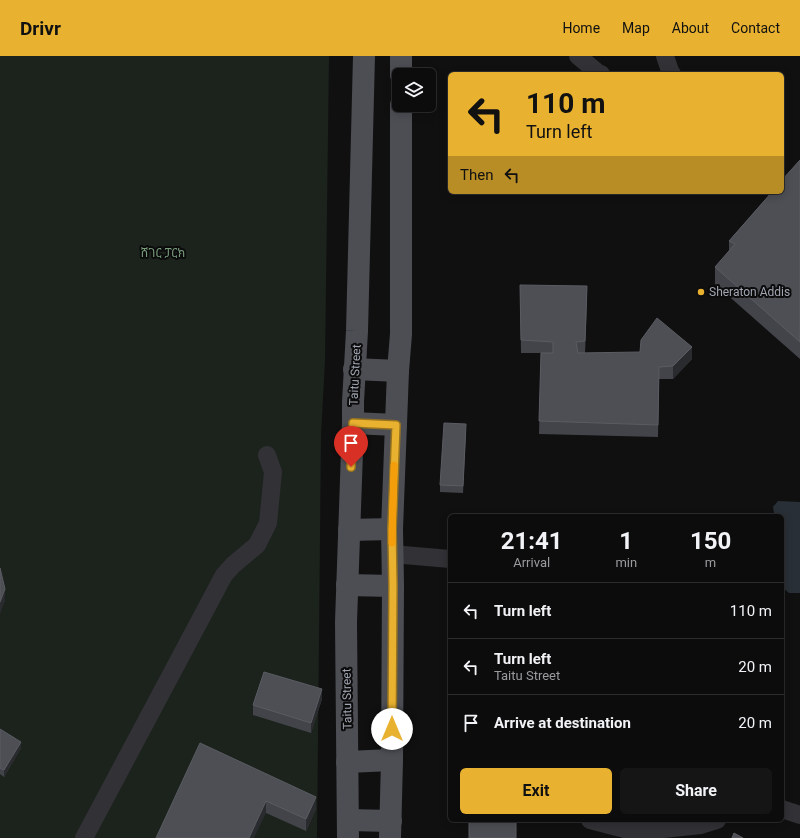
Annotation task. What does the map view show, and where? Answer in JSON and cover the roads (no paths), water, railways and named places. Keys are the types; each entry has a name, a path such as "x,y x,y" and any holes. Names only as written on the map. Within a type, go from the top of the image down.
{"main road":[{"name":"Taitu Street","path":"348,829 346,622 354,369 357,331 364,56"},
{"path":"401,56 401,68"},
{"path":"348,829 390,830 392,760 392,529 401,326 401,112"},
{"path":"354,369 398,371"},
{"path":"353,423 396,425"},
{"path":"349,530 392,529"},
{"path":"347,585 393,586"},
{"path":"347,762 392,760"}],"lane":[{"path":"578,56 598,72"},
{"path":"84,838 224,575 233,565 257,545 268,523 273,472 267,455"},
{"path":"392,554 448,559"},
{"path":"784,810 800,816"},
{"path":"598,822 636,832 701,825 711,822"}],"place":[{"name":"Sheraton Addis","path":"701,292"}],"park label":[{"name":"ሸገር ፓርክ","path":"163,253"}]}
